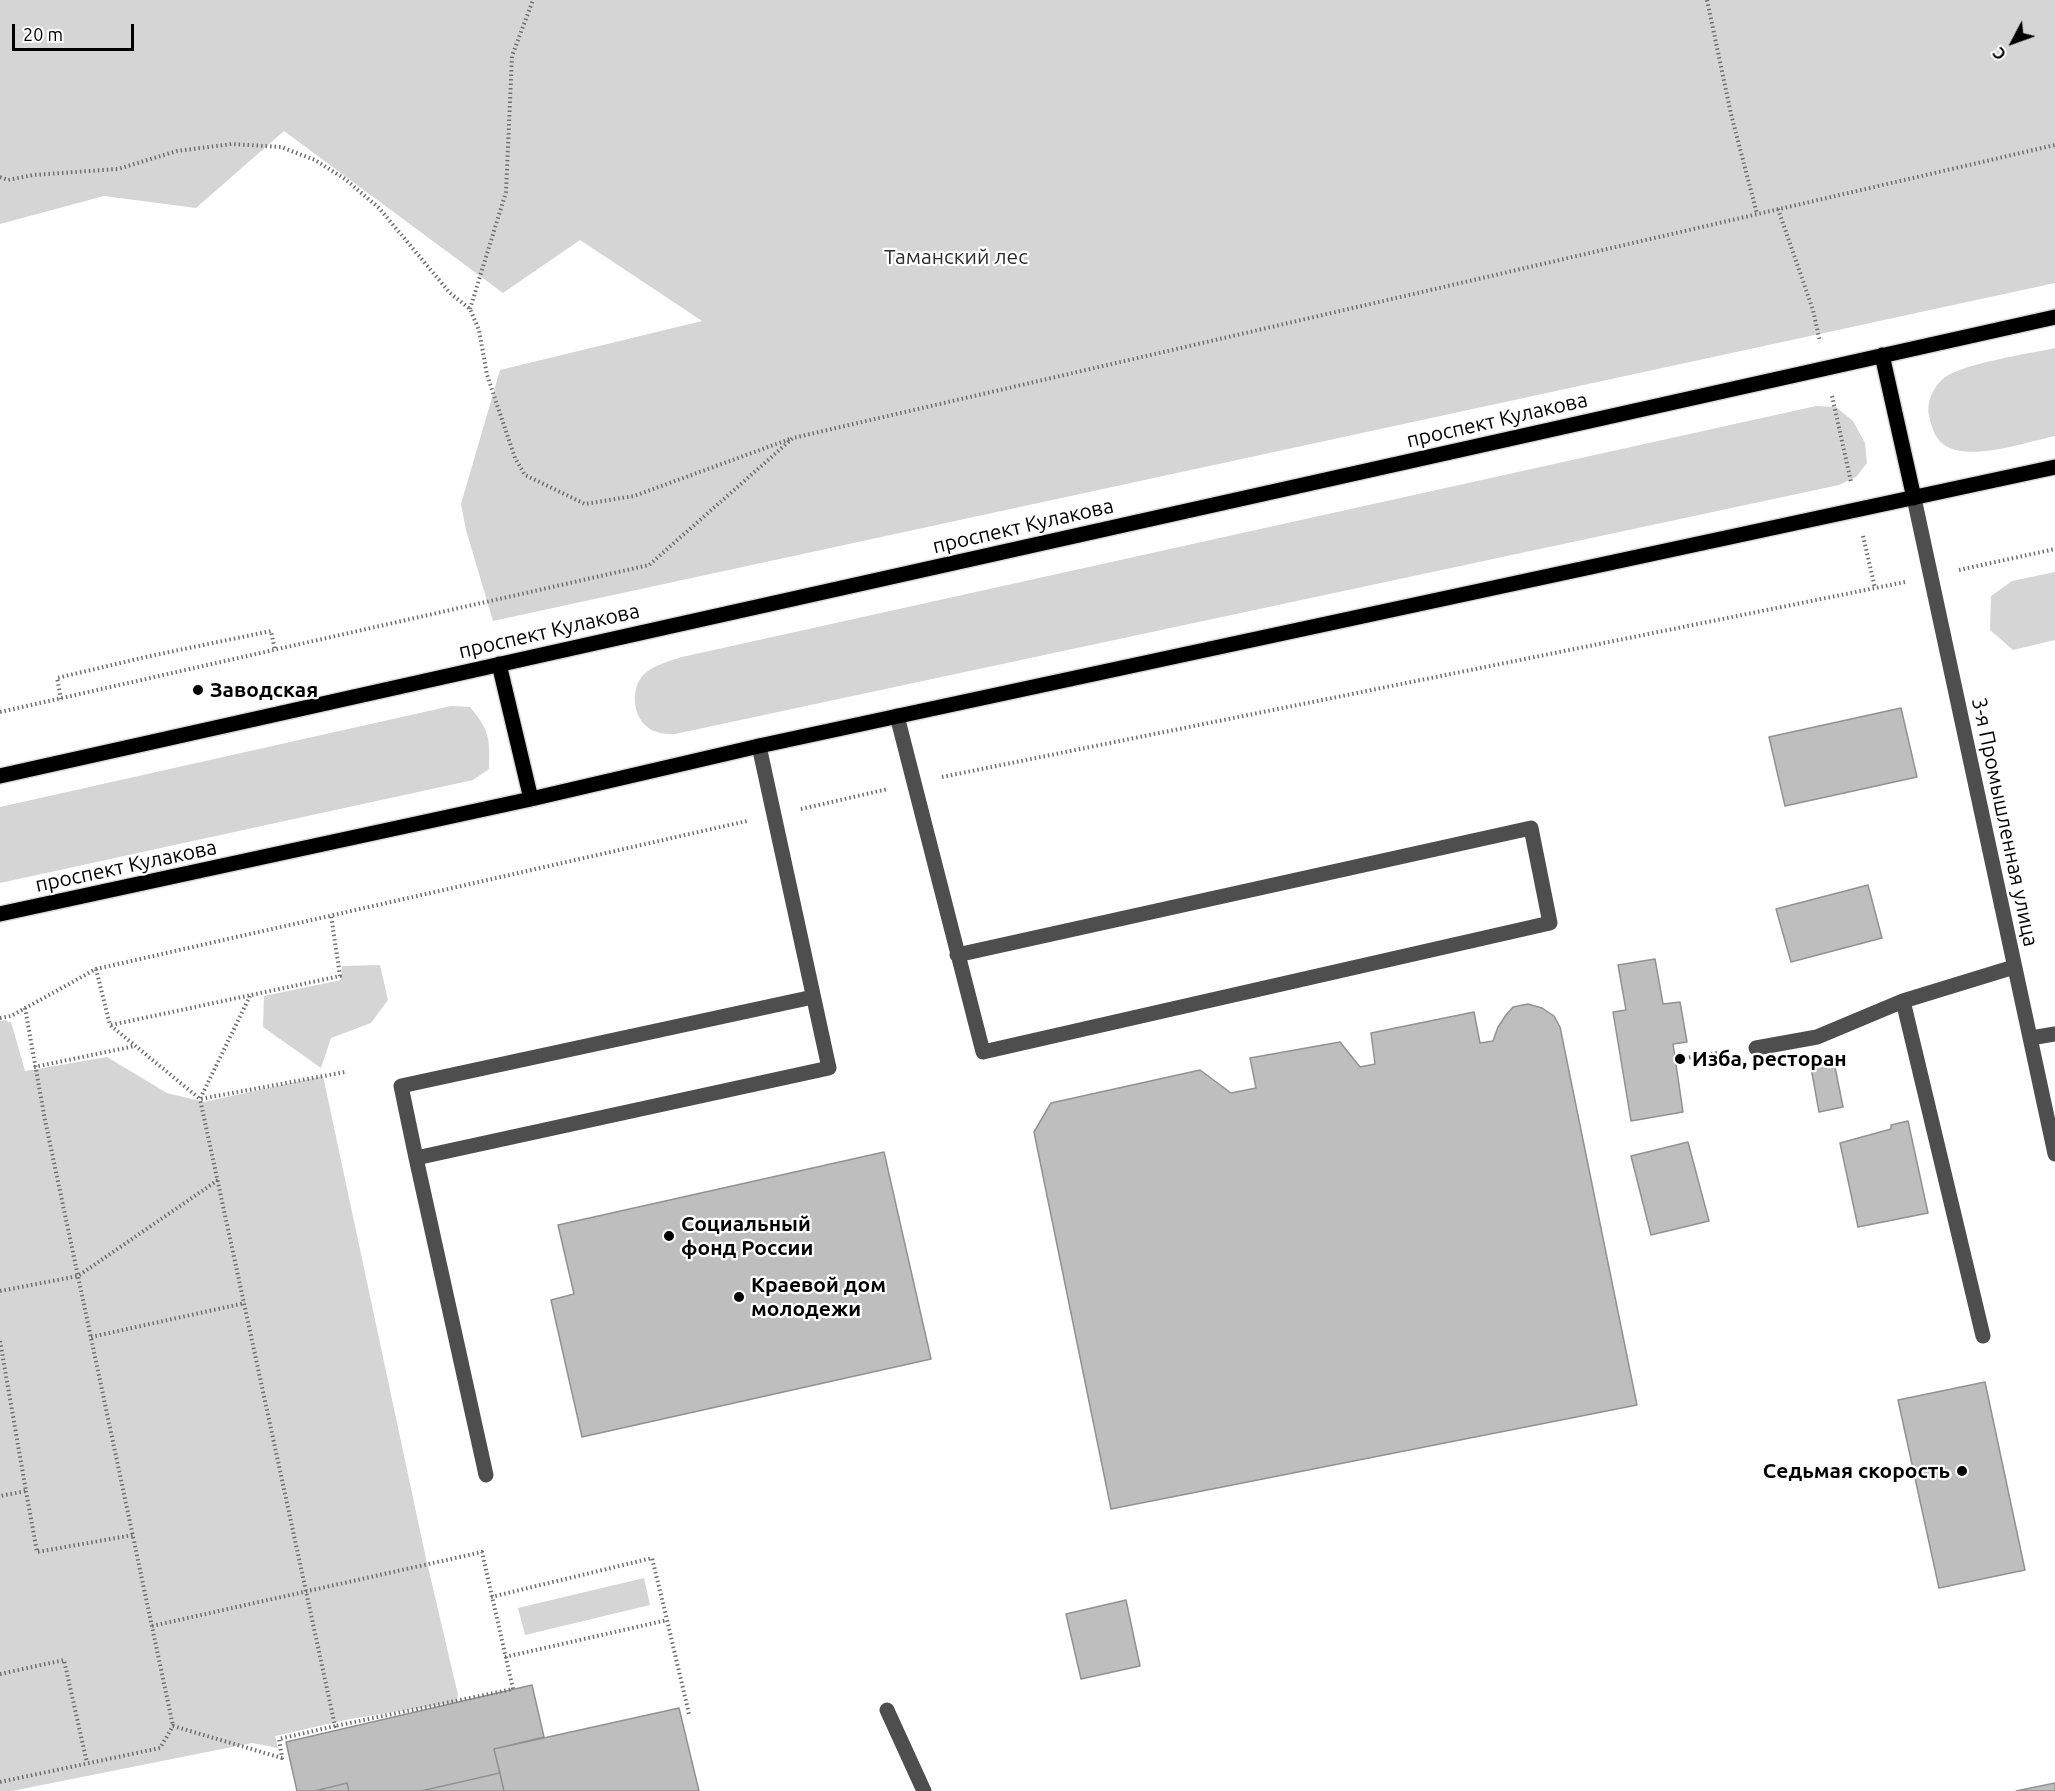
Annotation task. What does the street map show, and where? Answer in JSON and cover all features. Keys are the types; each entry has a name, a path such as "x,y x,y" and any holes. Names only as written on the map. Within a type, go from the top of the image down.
{"main road":[{"name":"проспект Кулакова","path":"0,776 2055,317"},
{"path":"1882,355 1914,498"},
{"name":"проспект Кулакова","path":"0,914 531,799 897,716 2055,468"},
{"path":"499,664 531,799"}],"street":[{"name":"3-я Промышленная улица","path":"1914,498 2055,1154"},
{"path":"897,716 957,955 983,1052 1550,923 1531,828 957,955"},
{"path":"416,1158 829,1068 759,746"},
{"path":"1756,1047 1817,1037 1903,1001 2014,967"},
{"path":"486,1475 401,1086 813,997"},
{"path":"1903,1001 1983,1336"},
{"path":"2031,1038 2055,1034"},
{"path":"887,1710 924,1791"}],"path":[{"path":"470,309 506,192 512,56 533,0"},
{"path":"1707,0 1731,114 1757,214"},
{"path":"0,177 8,180 33,175 118,169 177,151 232,144 281,147 315,160 345,179 379,208 450,293 470,309 479,330 487,375 515,458 525,475 585,504 634,496 793,438 2055,145"},
{"path":"1778,209 1813,310 1875,588"},
{"path":"0,712 649,565 793,438"},
{"path":"0,1018 11,1016 96,969 331,915 914,783 1875,588 2055,549"},
{"path":"61,699 57,678 150,656 271,631 275,650"},
{"path":"110,1025 340,976 331,915"},
{"path":"96,969 110,1025 200,1099 335,1726"},
{"path":"200,1099 250,996"},
{"path":"0,1782 160,1748 173,1726 34,1066 25,1008"},
{"path":"34,1066 136,1046"},
{"path":"1680,1059 1756,1047"},
{"path":"200,1099 345,1072"},
{"path":"0,1292 78,1276 218,1180"},
{"path":"91,1337 244,1303"},
{"path":"0,1341 37,1552 133,1535"},
{"path":"0,1496 26,1491"},
{"path":"152,1626 482,1552 513,1689 279,1739 282,1758 173,1726"},
{"path":"491,1597 652,1558 689,1714"},
{"path":"505,1657 667,1620"},
{"path":"0,1674 64,1660 87,1763"}],"green space":[{"name":"Таманский лес","path":"0,0 2055,0 2055,283 493,621 466,530 461,504 500,370 702,321 580,240 503,293 284,131 196,208 104,196 0,224"},
{"path":"2055,348 2055,436 1997,449 1966,452 1953,449 1937,438 1928,410 1934,390 1940,381 1953,373 1981,363"},
{"path":"1816,406 1836,407 1853,421 1865,443 1867,463 1856,477 1839,485 675,734 661,733 649,728 638,715 636,689 644,674 657,666 682,657"},
{"path":"2055,572 2055,640 2013,650 1990,630 1991,596 2012,581"},
{"path":"451,706 470,707 485,729 489,750 489,769 473,780 0,883 0,807"},
{"path":"380,965 388,1000 371,1023 331,1038 321,1068 263,1027 264,996 341,980 342,966"},
{"path":"0,1021 11,1022 25,1071 107,1057 167,1093 204,1102 323,1076 425,1554 458,1695 456,1702 350,1719 275,1736 278,1748 252,1743 12,1791 0,1791"},
{"path":"644,1578 650,1605 525,1635 518,1608"}],"building":[{"path":"1901,708 1917,777 1785,806 1769,737"},
{"path":"1868,885 1882,938 1791,962 1776,909"},
{"path":"1655,959 1663,1004 1680,1002 1687,1042 1673,1044 1683,1112 1631,1121 1613,1012 1626,1010 1618,965"},
{"path":"1528,1004 1542,1008 1554,1016 1560,1027 1637,1405 1111,1509 1034,1132 1051,1103 1200,1070 1231,1093 1256,1088 1250,1058 1340,1042 1360,1067 1375,1064 1371,1033 1474,1012 1480,1043 1493,1041 1498,1027 1513,1007"},
{"path":"1833,1057 1843,1107 1819,1112 1810,1062"},
{"path":"1908,1121 1928,1213 1858,1227 1840,1143 1891,1129 1891,1125"},
{"path":"1688,1142 1709,1221 1651,1235 1631,1156"},
{"name":"Краевой дом молодежи","path":"884,1152 931,1359 582,1437 551,1300 574,1294 558,1225"},
{"path":"1985,1382 2025,1570 1939,1588 1898,1400"},
{"path":"1126,1600 1140,1666 1081,1679 1066,1614"},
{"path":"532,1685 544,1737 494,1749 500,1773 421,1791 349,1791 347,1783 315,1791 297,1791 286,1742"},
{"path":"679,1708 699,1791 504,1791 494,1749"},
{"path":"500,1773 504,1791 421,1791"},
{"path":"347,1783 349,1791 315,1791"},
{"path":"2055,1783 2055,1791 2016,1791"}],"place":[{"name":"Заводская","path":"198,690"},
{"name":"Изба, ресторан","path":"1680,1059"},
{"name":"Социальный фонд России","path":"669,1236"},
{"name":"Краевой дом молодежи","path":"739,1297"},
{"name":"Седьмая скорость","path":"1962,1471"}]}
